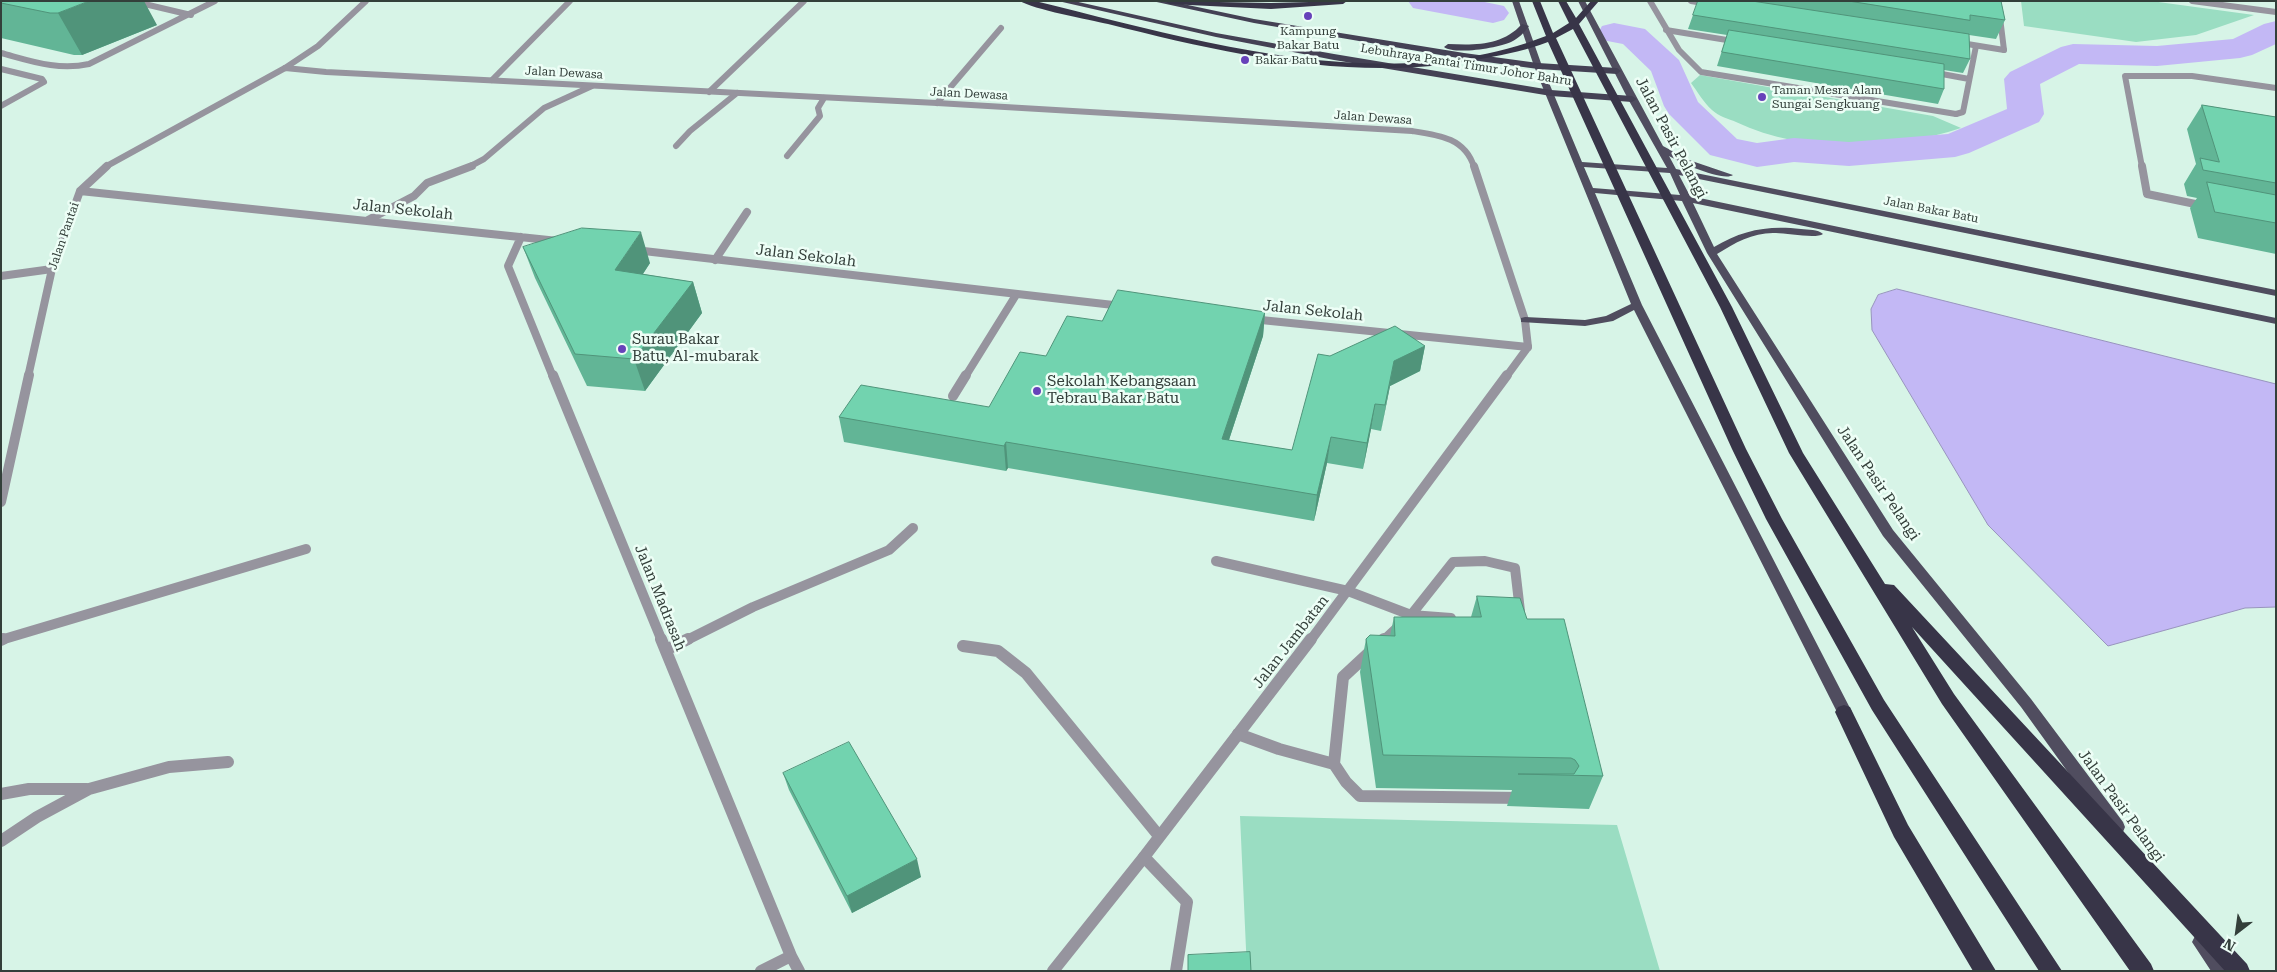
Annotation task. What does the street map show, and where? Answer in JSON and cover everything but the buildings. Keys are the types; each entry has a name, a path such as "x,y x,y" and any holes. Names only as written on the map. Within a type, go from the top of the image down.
{"highway":[{"path":"1024,1 1221,49 1315,64 1376,66 1444,63 1474,59 1524,47 1546,40 1574,24 1595,1"},
{"name":"Lebuhraya Pantai Timur Johor Bahru","path":"1062,1 1216,35 1551,93 1632,99"},
{"name":"Lebuhraya Pantai Timur Johor Bahru","path":"1156,1 1399,46 1538,66 1617,71"},
{"path":"1169,1 1270,6 1343,1"},
{"path":"1536,1 1559,58 1587,115 1739,449 1774,519 1878,705 2051,971"},
{"path":"1562,1 1726,307 1796,453 1948,698 2143,971"},
{"path":"1399,46 1455,47 1495,44 1514,39 1525,26"},
{"path":"1865,564 2239,971"},
{"path":"1844,712 1901,831 1985,971"}],"main road":[{"path":"1515,1 1538,66 1551,93 1637,305 1844,712"},
{"name":"Jalan Pasir Pelangi","path":"1582,2 1632,99 1673,171 1684,198 1712,253 1888,533 2026,703 2222,971"},
{"path":"1660,146 1677,158 1813,199"},
{"name":"Jalan Bakar Batu","path":"1579,164 1673,171 2276,293"},
{"path":"1589,190 1684,198 2276,322"},
{"path":"1712,253 1731,240 1747,233 1776,230 1934,251"},
{"path":"1525,320 1584,322 1609,319 1637,305"}],"street":[{"path":"132,1 191,14"},
{"path":"1,53 65,69 78,67 89,64 215,1"},
{"name":"Jalan Pantai","path":"1,502 52,269 80,191 105,167 302,58 331,35 366,1"},
{"path":"492,80 570,1"},
{"path":"708,92 804,1"},
{"path":"1650,1 1666,30 1692,67 1702,72 1956,114 1963,112 1976,46"},
{"path":"1691,1 1720,6"},
{"path":"1947,41 2004,50 1998,1"},
{"path":"2192,1 2276,12"},
{"path":"1990,14 1999,15"},
{"path":"937,103 1001,28"},
{"path":"1666,30 1744,42"},
{"path":"1,68 44,82 1,106"},
{"name":"Jalan Dewasa","path":"285,68 326,72 937,103 1412,131 1446,137 1463,145 1471,157 1525,320"},
{"path":"1920,71 1970,79"},
{"path":"2211,207 2147,194 2125,76 2192,76 2276,88"},
{"path":"368,220 414,196 428,183 472,166 484,159 544,108 592,86"},
{"path":"676,146 692,128 719,110 737,93"},
{"path":"788,156 820,116 818,108 824,98"},
{"name":"Jalan Sekolah","path":"80,191 570,242"},
{"path":"715,260 747,212"},
{"name":"Jalan Madrasah","path":"521,237 508,266 791,956 799,971"},
{"name":"Jalan Sekolah","path":"628,249 1016,295 1134,307"},
{"path":"1,276 52,269"},
{"path":"953,396 1016,295"},
{"name":"Jalan Sekolah","path":"1242,318 1528,346"},
{"path":"1525,320 1528,346"},
{"name":"Jalan Jambatan","path":"1053,971 1160,836 1348,591 1528,346"},
{"path":"666,650 754,608 889,550 913,528"},
{"path":"1,640 306,549"},
{"path":"1521,624 1516,568 1500,563 1463,560 1453,562 1411,614 1344,677 1334,764 1346,782 1360,796 1538,799"},
{"path":"1216,561 1348,591 1411,614 1466,619"},
{"path":"963,646 998,651 1026,673 1160,836"},
{"path":"1238,734 1279,749 1334,764"},
{"path":"1,841 37,817 89,789 169,767 228,762"},
{"path":"1,794 29,789 89,789"},
{"path":"1144,856 1187,902 1176,971"},
{"path":"761,971 791,956"}],"green space":[{"path":"2021,1 2151,1 2254,15 2196,35 2136,42 2024,26"},
{"name":"Taman Mesra Alam Sungai Sengkuang","path":"1700,75 1933,116 1961,128 1934,136 1877,145 1848,146 1790,140 1762,132 1714,112 1691,83"},
{"path":"1240,816 1617,825 1660,971 1247,971"}],"shaded area":[{"path":"1897,289 2276,384 2276,607 2245,608 2108,646 1988,525 1872,330 1871,309 1878,295"}],"waterway":[{"path":"1424,1 1493,13"},
{"path":"1614,33 1633,36 1667,67 1682,106 1724,147 1757,155 1794,150 1849,154 1955,145 2026,114 2022,79 2073,54 2157,56 2240,48 2276,31"}],"place":[{"name":"Kampung Bakar Batu","path":"1308,16"},
{"name":"Bakar Batu","path":"1245,60"},
{"name":"Taman Mesra Alam Sungai Sengkuang","path":"1762,97"},
{"name":"Surau Bakar Batu, Al-mubarak","path":"622,349"},
{"name":"Sekolah Kebangsaan Tebrau Bakar Batu","path":"1037,391"}]}
